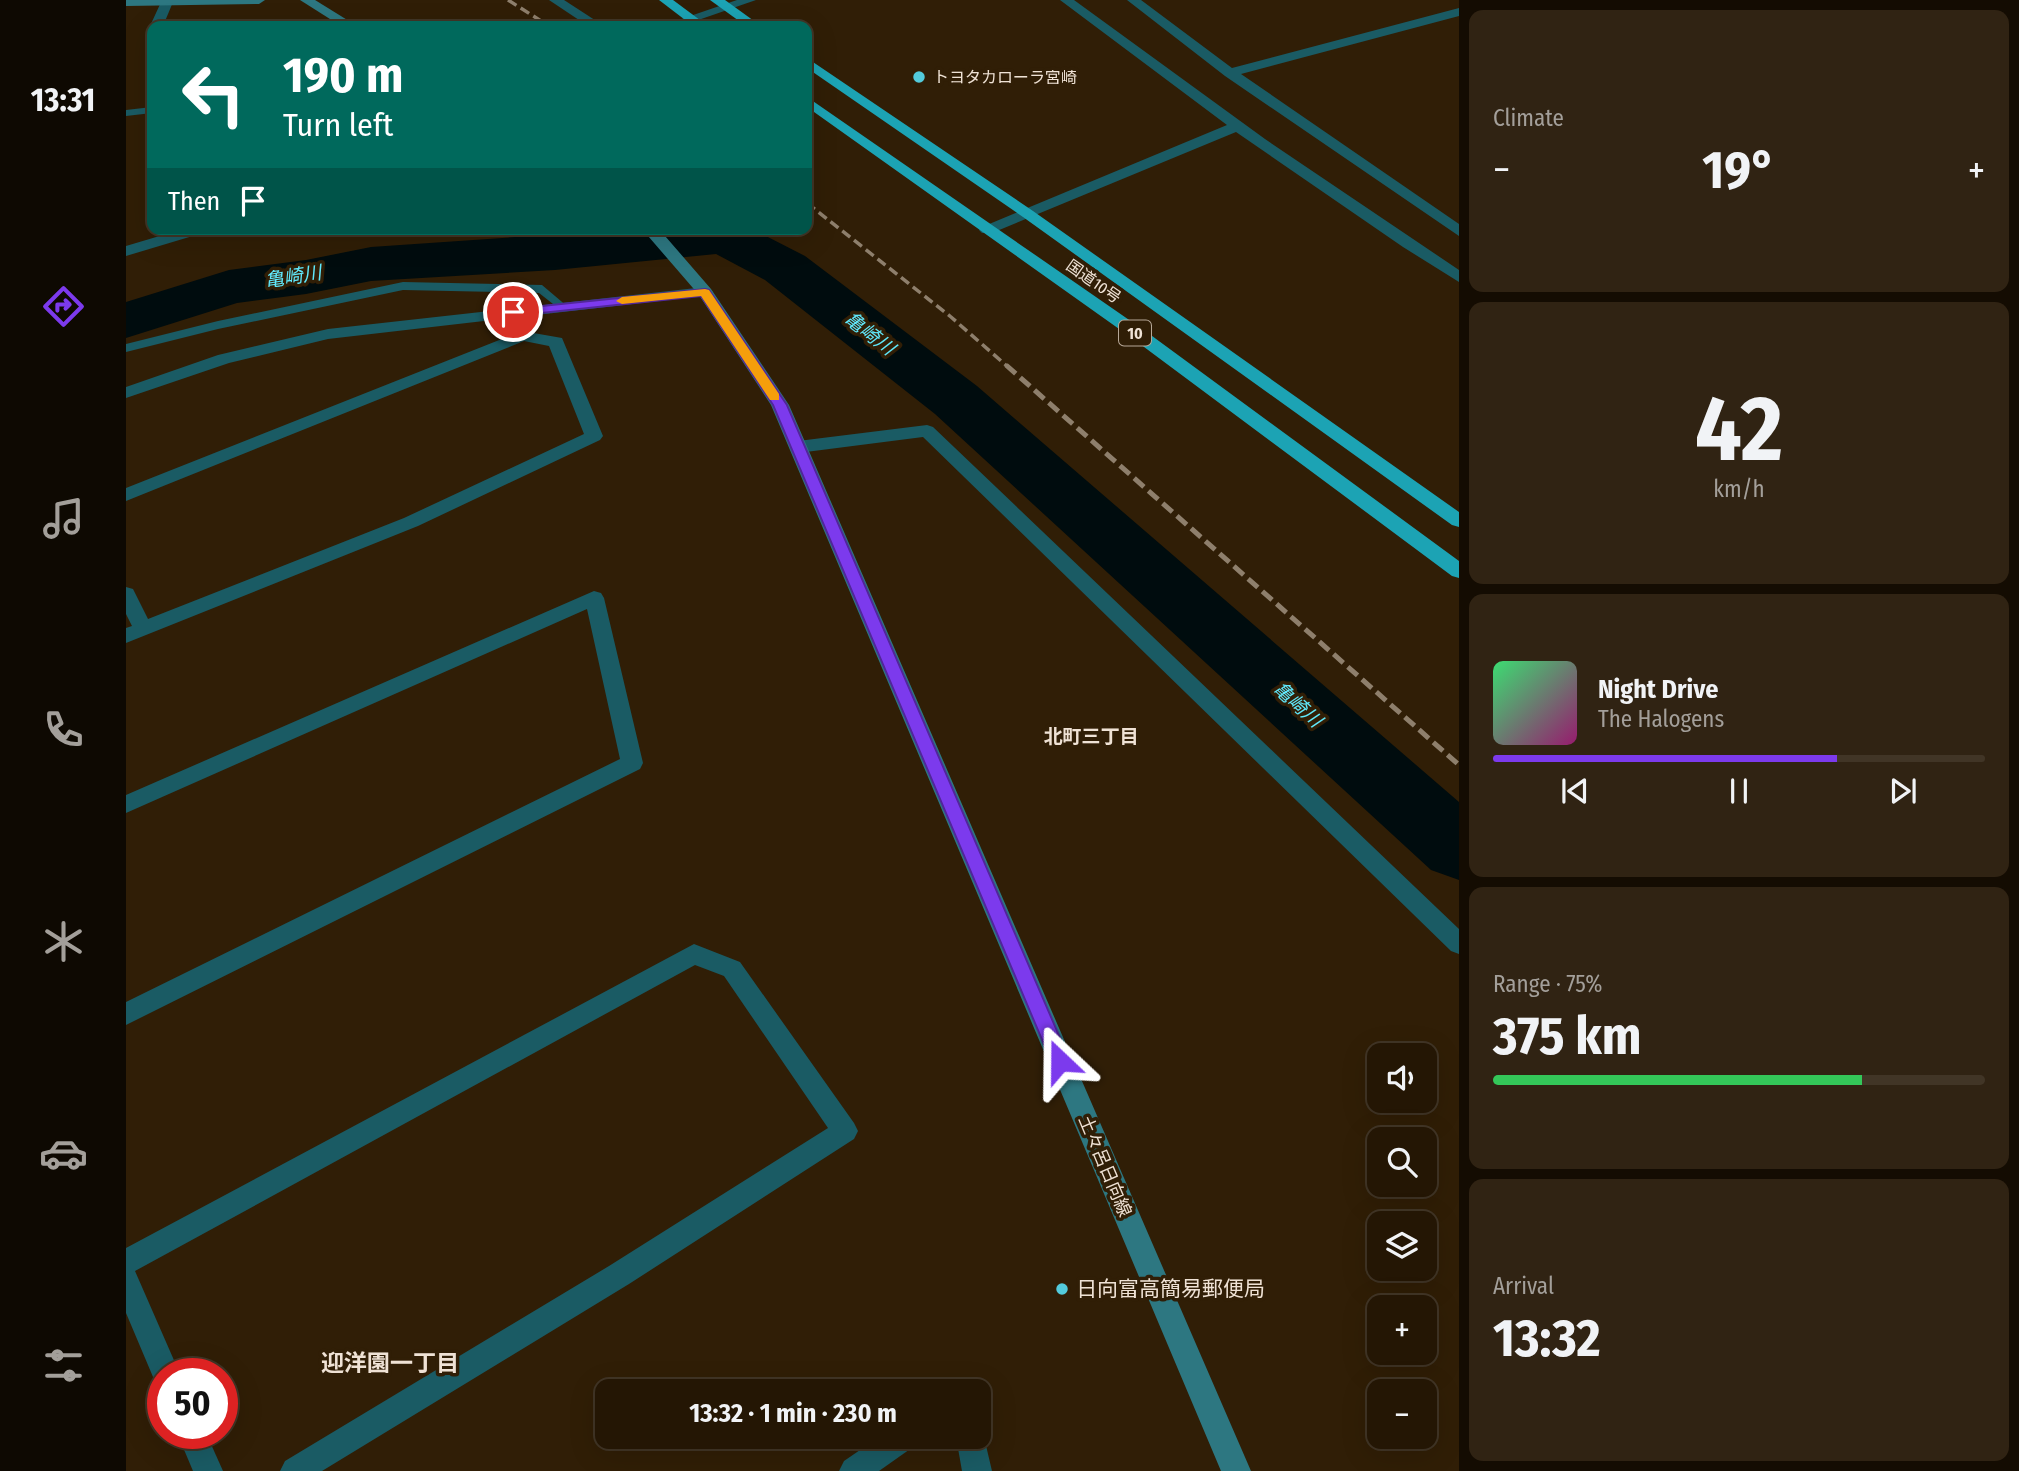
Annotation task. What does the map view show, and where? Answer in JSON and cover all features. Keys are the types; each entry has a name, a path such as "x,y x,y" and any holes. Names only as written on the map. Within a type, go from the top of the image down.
{"highway":[{"path":"665,0 695,21"},
{"path":"721,3 747,21"},
{"name":"国道10号","path":"812,65 1028,214 1459,521"},
{"name":"国道10号","path":"812,105 1142,337 1459,571"}],"main road":[{"path":"126,2 259,0"},
{"path":"306,0 342,21"},
{"name":"土々呂日向線","path":"655,235 705,292 780,405 1236,1471"}],"street":[{"path":"555,0 589,21"},
{"path":"697,21 721,3 750,0"},
{"path":"1066,0 1235,127 1344,203 1459,277"},
{"path":"1138,1 1230,73 1459,231"},
{"path":"159,21 167,2"},
{"path":"1230,73 1459,12"},
{"path":"988,230 1235,127"},
{"path":"126,251 181,235"},
{"path":"126,393 224,359 317,337 705,292"},
{"path":"126,495 522,337 556,342 594,436 411,522 134,632 126,594"},
{"path":"798,447 927,431 1459,944"},
{"path":"126,804 594,598 632,763 126,1014"},
{"path":"126,1262 694,954 732,969 845,1131 608,1282 295,1471"},
{"path":"126,1281 159,1358"},
{"path":"198,1449 208,1471"},
{"path":"854,1471 886,1449"},
{"path":"972,1449 976,1471"}],"lane":[{"path":"126,113 147,111"},
{"path":"126,348 218,325 403,286 542,289 562,307"}],"waterway":[{"name":"亀崎川","path":"126,321 229,287 306,277 371,264 555,253 725,237 785,268 956,400 1459,848"}],"railway":[{"path":"508,0 541,21"},
{"path":"812,207 951,317 1008,367"},
{"path":"1006,365 1459,765"}],"slow traffic":[{"path":"622,301 705,292 775,397"}],"place":[{"name":"トヨタカローラ宮崎","path":"919,77"},
{"name":"日向富高簡易郵便局","path":"1062,1289"}],"district":[{"name":"北町三丁目","path":"1091,736"},
{"name":"迎洋園一丁目","path":"390,1363"}],"route":[{"path":"513,312 705,292 780,405 1060,1061"}]}
